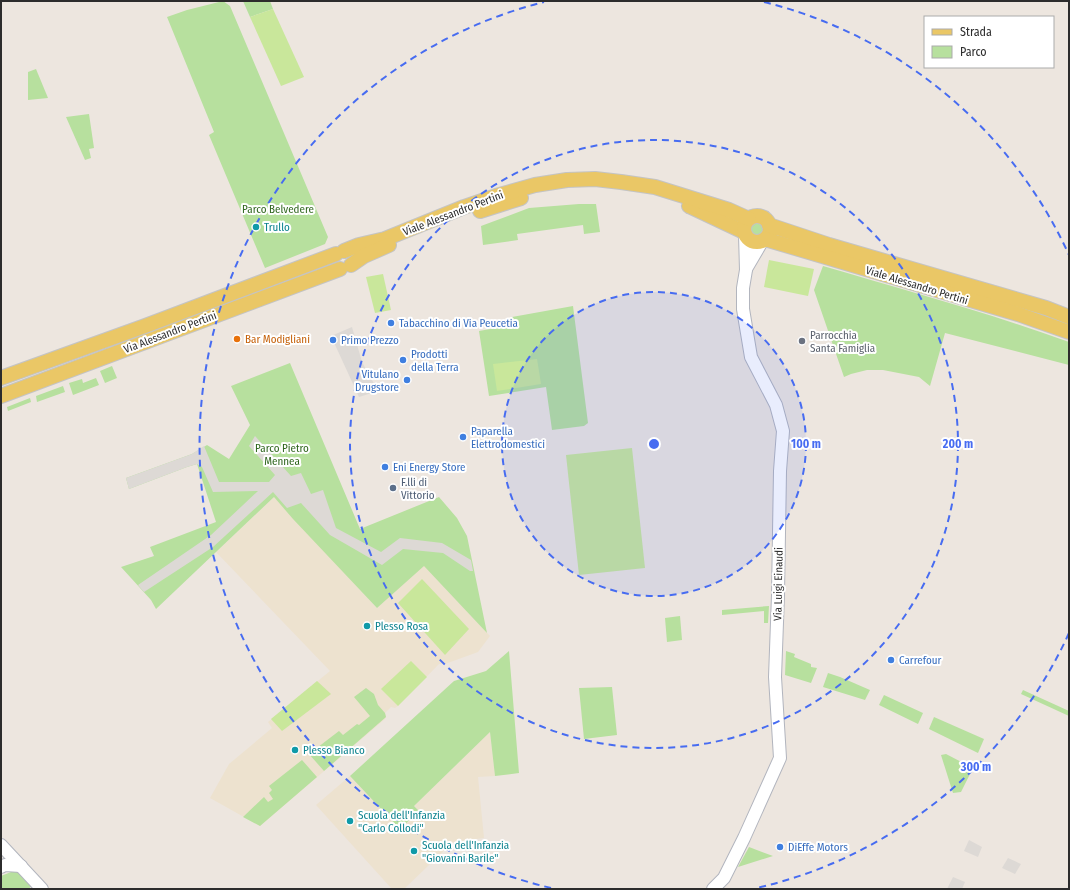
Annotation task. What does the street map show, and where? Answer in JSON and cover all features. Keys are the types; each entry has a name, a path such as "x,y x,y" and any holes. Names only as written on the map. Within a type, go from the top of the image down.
{"main road":[{"name":"Viale Alessandro Pertini","path":"340,252 359,245 385,239 464,207 496,196 535,185 567,180 595,179 655,187 729,210 749,219 757,216 761,217 767,222 766,234 758,242 755,242 748,238 744,233 724,221 685,204 661,197 635,192 603,188 579,188 536,194 470,213 364,256 345,267"},
{"path":"746,270 744,233 745,224 749,219"},
{"path":"746,270 766,234"},
{"name":"Viale Alessandro Pertini","path":"766,234 829,245 1046,308 1069,317"},
{"name":"Viale Alessandro Pertini","path":"766,234 1018,314 1069,332"},
{"path":"340,252 333,259 335,265 345,267"},
{"name":"Via Alessandro Pertini","path":"1,378 145,326 340,252"},
{"name":"Via Alessandro Pertini","path":"1,396 345,267"},
{"name":"Via Luigi Einaudi","path":"713,889 724,878 744,838 780,758 775,677 780,470 783,431 776,405 751,357 743,309 743,288 746,270"},
{"path":"1,845 42,889"},
{"path":"1,867 5,865 21,866"}],"shaded area":[{"path":"352,327 362,362 378,391 359,397 331,336"},
{"path":"255,436 291,476 301,473 311,494 323,490 336,528 381,552 400,538 442,543 471,560 473,571 470,571 443,553 403,549 382,565 330,535 301,503 287,508 273,492 213,547 144,592 138,585 211,535 258,491 213,492 202,467 197,464 129,489 126,478 192,454 204,446 219,482 269,482 275,475 249,446"},
{"path":"274,497 377,608 424,565 490,636 478,652 445,664 439,664 398,706 395,708 391,707 385,713 385,719 260,826 210,798 229,764 272,728 268,722 330,671 216,552"},
{"path":"490,732 495,776 478,777 484,838 453,842 404,889 392,889 316,805 350,776 400,829 419,811 414,806"},
{"path":"969,840 982,847 978,857 964,851"},
{"path":"1008,858 1021,864 1015,874 1002,868"},
{"path":"953,877 965,882 962,889 947,889"}],"green space":[{"name":"Parco Belvedere","path":"223,1 230,6 328,237 325,244 265,268 209,135 214,132 167,17 187,10"},
{"path":"243,1 270,1 273,9 250,17"},
{"path":"273,9 304,77 281,86 250,17"},
{"path":"36,69 48,98 28,100 28,72"},
{"path":"89,114 94,148 89,149 91,158 85,160 66,117"},
{"path":"596,204 600,232 584,234 583,225 517,234 518,240 483,245 481,226 529,208"},
{"path":"755,223 759,223 763,229 759,235 755,235 751,231 751,227"},
{"path":"769,260 814,269 808,296 764,287"},
{"path":"823,266 978,312 1069,342 1069,365 945,333 930,386 919,377 883,370 867,370 844,377 814,290"},
{"path":"383,274 391,310 375,313 366,277"},
{"path":"573,306 588,423 584,426 552,430 546,387 489,396 479,331 513,325 512,317"},
{"path":"537,359 541,384 497,391 493,364"},
{"name":"Parco Pietro Mennea","path":"290,363 360,529 439,497 457,518 467,536 487,633 424,566 377,608 274,497 156,609 151,600 121,567 154,556 150,547 216,522 197,464 129,489 126,478 192,454 207,445 229,459 250,425 231,386"},
{"path":"112,366 117,378 105,383 100,371"},
{"path":"96,378 99,385 73,395 69,383 82,379 83,383"},
{"path":"63,386 65,392 37,402 36,396"},
{"path":"30,398 31,402 8,411 7,407"},
{"path":"632,448 645,568 579,575 566,455"},
{"path":"422,579 469,629 445,655 398,603"},
{"path":"769,606 768,623 764,623 764,611 722,615 722,610"},
{"path":"680,616 682,640 667,642 665,618"},
{"path":"509,651 519,773 495,776 490,732 414,806 419,811 400,829 350,776 454,681 486,671"},
{"path":"786,651 795,654 794,657 811,664 811,667 817,668 811,683 785,675"},
{"path":"411,661 427,677 398,706 381,689"},
{"path":"828,673 870,690 865,700 823,687"},
{"path":"317,681 331,694 282,731 271,719"},
{"path":"612,687 617,735 584,739 579,688"},
{"path":"366,688 374,694 378,705 385,713 386,717 324,771 309,754 339,731 343,735 370,716 354,697"},
{"path":"1023,690 1069,711 1069,716 1021,694"},
{"path":"884,695 923,713 918,724 879,705"},
{"path":"934,717 984,739 978,753 929,729"},
{"path":"946,754 973,768 961,792 953,793 941,755"},
{"path":"302,760 317,777 260,826 243,817 264,797 268,802 273,799 269,793 272,790 269,786"},
{"path":"749,847 773,856 738,867"},
{"path":"16,870 31,886 29,889 1,889 1,876"}],"place":[{"name":"Trullo","path":"256,227"},
{"name":"Tabacchino di Via Peucetia","path":"391,323"},
{"name":"Bar Modigliani","path":"237,339"},
{"name":"Primo Prezzo","path":"333,340"},
{"name":"Parrocchia Santa Famiglia","path":"802,341"},
{"name":"Prodotti della Terra","path":"403,360"},
{"name":"Vitulano Drugstore","path":"407,380"},
{"name":"Paparella Elettrodomestici","path":"463,437"},
{"name":"Eni Energy Store","path":"385,467"},
{"name":"F.lli di Vittorio","path":"393,488"},
{"name":"Plesso Rosa","path":"367,626"},
{"name":"Carrefour","path":"891,660"},
{"name":"Plesso Bianco","path":"295,750"},
{"name":"Scuola dell'Infanzia \"Carlo Collodi\"","path":"350,821"},
{"name":"DiEffe Motors","path":"780,847"},
{"name":"Scuola dell'Infanzia \"Giovanni Barile\"","path":"414,851"}]}
